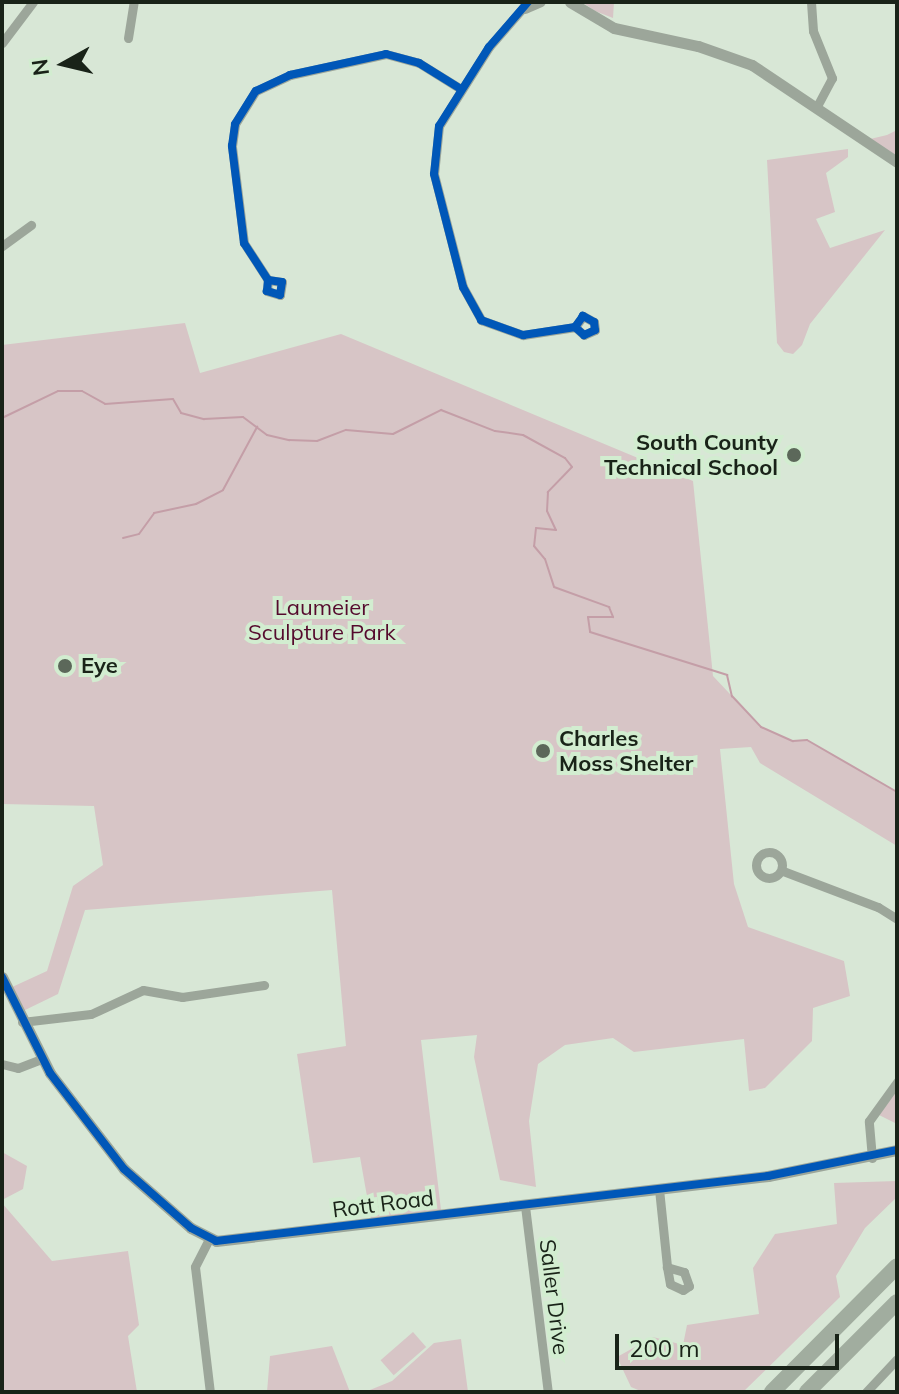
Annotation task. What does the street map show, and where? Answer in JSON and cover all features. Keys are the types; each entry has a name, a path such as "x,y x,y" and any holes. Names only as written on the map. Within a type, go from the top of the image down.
{"highway":[{"path":"772,1392 897,1266"},
{"path":"807,1392 897,1302"},
{"path":"816,1392 827,1373"}],"street":[{"path":"2,43 33,2"},
{"path":"128,38 134,2"},
{"path":"541,2 525,6 461,89 439,126 433,156 471,306 490,326 515,334 575,327"},
{"path":"570,2 614,28 737,58 817,106 897,162"},
{"path":"811,2 810,22 832,78 817,106"},
{"path":"268,280 244,243 232,146 235,124 256,91 290,75 386,54 419,63 461,89"},
{"path":"2,246 31,225"},
{"path":"783,871 878,907 897,919"},
{"path":"2,977 41,1059 141,1188 209,1239 195,1267 210,1392"},
{"path":"22,1022 91,1014 143,990 182,997 264,985"},
{"path":"2,1064 18,1068 41,1059"},
{"path":"872,1158 869,1121 897,1082"},
{"name":"Rott Road","path":"209,1239 659,1189 872,1158 897,1150"},
{"path":"659,1189 667,1267"},
{"name":"Saller Drive","path":"525,1206 548,1392"},
{"path":"866,1392 897,1359"}],"green space":[{"path":"582,2 614,2 613,18 595,11"},
{"path":"897,130 897,162 866,140 887,135"},
{"path":"848,149 848,157 826,173 835,212 816,219 830,248 885,230 810,324 802,345 793,354 784,352 777,343 767,160"},
{"name":"Laumeier Sculpture Park","path":"185,323 200,373 341,334 693,481 713,676 761,727 793,741 807,740 897,792 897,846 760,763 751,747 720,749 734,884 748,927 844,961 850,996 813,1008 812,1041 765,1088 749,1091 744,1039 634,1052 613,1038 565,1045 538,1064 529,1121 536,1187 500,1180 474,1057 477,1035 421,1040 441,1210 371,1219 360,1157 313,1163 297,1054 346,1046 332,890 85,910 58,994 21,1012 10,988 47,971 73,886 103,865 94,806 2,804 2,345"},
{"path":"897,1091 897,1124 879,1115"},
{"path":"2,1152 27,1166 23,1189 2,1200"},
{"path":"897,1181 897,1197 865,1228 836,1276 840,1297 743,1392 643,1392 631,1387 617,1357 653,1337 683,1345 687,1325 759,1314 753,1268 775,1234 837,1224 834,1183"},
{"path":"2,1203 52,1261 128,1251 139,1325 128,1336 137,1392 2,1392"},
{"path":"413,1332 426,1347 394,1375 381,1360"},
{"path":"461,1339 468,1392 365,1392 392,1381 434,1343"},
{"path":"332,1346 350,1392 267,1392 270,1356"}],"waterway":[{"path":"2,418 58,391 82,391 105,404 173,399 181,413 204,419 243,417 267,435 289,440 317,441 346,430 393,434 441,410 495,431 523,435 565,458 572,467 548,492 547,511 556,530 536,528 534,546 545,559 554,587 609,607 613,617 588,617 590,632 727,675 732,696 761,727 793,741 807,740 897,792"},
{"path":"123,538 139,534 154,513 196,504 223,490 257,427"}],"cycle path":[{"path":"528,2 489,47 439,126 434,174 463,287 481,320 523,335 575,327 584,335 595,330 594,322 583,316 575,327"},
{"path":"268,280 282,282 280,295 267,291 268,280 244,243 232,146 235,124 256,91 290,75 386,54 419,63 461,89"},
{"path":"2,977 50,1073 124,1169 191,1228 216,1241 768,1176 897,1150"}],"place":[{"name":"South County Technical School","path":"794,455"},
{"name":"Eye","path":"65,666"},
{"name":"Charles Moss Shelter","path":"543,751"}]}
